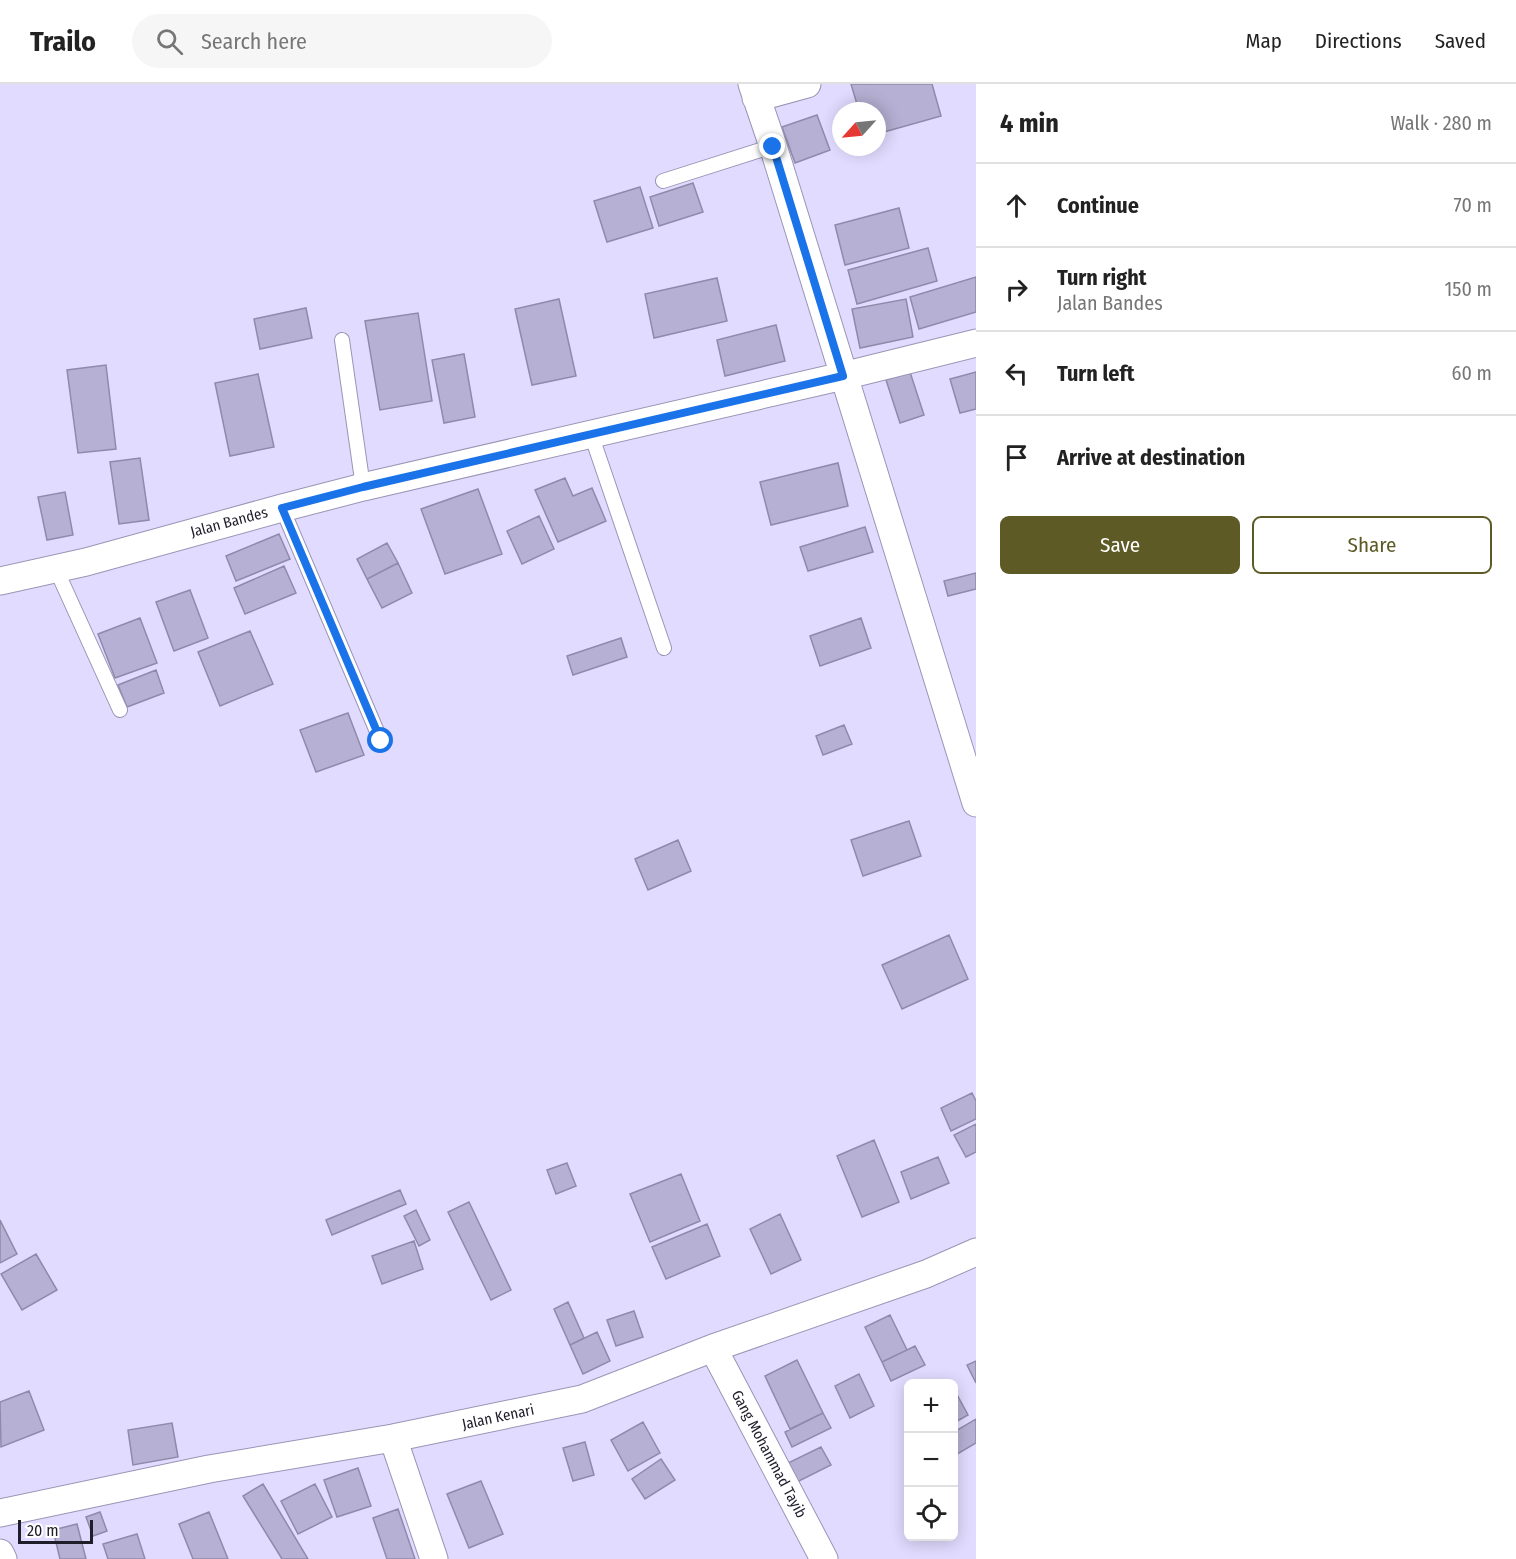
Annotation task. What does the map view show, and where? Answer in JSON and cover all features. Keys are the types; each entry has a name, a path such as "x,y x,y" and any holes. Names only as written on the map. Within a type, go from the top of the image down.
{"street":[{"path":"807,84 754,91 976,803"},
{"name":"Jalan Bandes","path":"0,581 56,569 363,487 976,343"},
{"name":"Jalan Kenari","path":"0,1513 209,1469 393,1438 582,1399 713,1348 926,1274 976,1252"},
{"name":"Gang Mohammad Tayib","path":"713,1348 824,1559"},
{"path":"393,1438 434,1559"},
{"path":"0,1552 3,1559"}],"lane":[{"path":"663,181 773,147"},
{"path":"342,340 363,487"},
{"path":"591,434 664,648"},
{"path":"282,508 381,741"},
{"path":"56,569 120,710"}],"building":[{"path":"851,84 932,84 941,116 886,131 886,102 856,102"},
{"path":"817,115 830,150 795,163 782,127"},
{"path":"693,183 703,212 659,226 650,197"},
{"path":"640,187 653,228 607,242 594,201"},
{"path":"899,208 909,248 845,265 835,225"},
{"path":"928,248 937,281 857,304 848,270"},
{"path":"976,277 976,312 919,329 910,297"},
{"path":"717,278 727,321 654,338 645,294"},
{"path":"559,299 576,376 532,385 515,309"},
{"path":"906,299 913,337 860,348 852,309"},
{"path":"306,308 312,338 260,349 254,319"},
{"path":"418,313 432,401 380,410 365,321"},
{"path":"776,325 785,361 725,376 717,340"},
{"path":"464,354 475,417 444,423 432,360"},
{"path":"106,365 116,449 78,453 67,370"},
{"path":"910,372 924,415 900,423 886,380"},
{"path":"976,372 976,409 960,413 950,379"},
{"path":"258,374 274,447 230,456 215,383"},
{"path":"140,458 149,520 119,524 110,462"},
{"path":"838,463 848,506 771,525 760,482"},
{"path":"565,478 573,496 592,488 606,521 558,542 535,490"},
{"path":"478,489 502,554 445,574 421,509"},
{"path":"65,492 73,535 47,540 38,497"},
{"path":"539,516 554,549 522,564 507,531"},
{"path":"865,527 873,552 808,571 800,547"},
{"path":"279,534 290,559 236,581 226,556"},
{"path":"387,543 398,563 367,579 357,559"},
{"path":"398,563 412,593 382,608 367,579"},
{"path":"284,566 296,593 245,614 234,588"},
{"path":"976,573 976,589 948,596 944,581"},
{"path":"190,590 208,638 174,651 156,602"},
{"path":"140,618 157,663 115,678 98,634"},
{"path":"861,618 871,648 820,666 810,636"},
{"path":"250,631 273,684 220,706 198,652"},
{"path":"621,638 627,657 573,675 567,656"},
{"path":"156,670 164,693 127,707 118,685"},
{"path":"348,713 364,755 316,772 300,730"},
{"path":"844,725 852,744 823,755 816,736"},
{"path":"909,821 921,856 863,876 851,840"},
{"path":"678,840 691,871 648,890 635,859"},
{"path":"949,935 968,979 902,1009 882,965"},
{"path":"972,1093 976,1101 976,1119 951,1131 941,1108"},
{"path":"976,1124 976,1152 966,1157 954,1135"},
{"path":"874,1140 899,1202 862,1217 837,1156"},
{"path":"938,1157 949,1183 911,1199 901,1172"},
{"path":"567,1163 576,1186 556,1194 547,1170"},
{"path":"681,1174 700,1221 650,1242 630,1194"},
{"path":"400,1190 406,1204 332,1235 326,1220"},
{"path":"469,1202 511,1290 491,1300 448,1212"},
{"path":"416,1210 430,1240 419,1246 404,1216"},
{"path":"780,1214 801,1260 771,1274 750,1229"},
{"path":"0,1220 17,1254 0,1263"},
{"path":"707,1224 720,1256 666,1279 652,1247"},
{"path":"414,1241 423,1269 382,1284 372,1256"},
{"path":"36,1254 57,1290 22,1310 1,1274"},
{"path":"568,1302 584,1338 570,1345 554,1309"},
{"path":"634,1311 643,1337 616,1346 607,1320"},
{"path":"890,1315 907,1350 882,1362 865,1327"},
{"path":"597,1332 610,1361 583,1374 570,1345"},
{"path":"915,1346 925,1365 891,1381 882,1362"},
{"path":"797,1360 823,1413 790,1429 765,1376"},
{"path":"976,1361 976,1383 967,1365"},
{"path":"859,1374 874,1406 850,1418 835,1386"},
{"path":"29,1391 44,1430 1,1447 0,1402"},
{"path":"958,1396 968,1415 958,1421"},
{"path":"823,1413 831,1428 792,1447 785,1432"},
{"path":"976,1419 976,1443 958,1454 958,1433 958,1430"},
{"path":"643,1422 660,1453 628,1471 611,1440"},
{"path":"172,1423 178,1457 133,1465 128,1430"},
{"path":"585,1442 594,1475 573,1481 563,1448"},
{"path":"821,1447 831,1465 797,1482 788,1463"},
{"path":"661,1459 675,1480 645,1499 632,1479"},
{"path":"358,1468 371,1506 337,1517 324,1480"},
{"path":"481,1481 503,1534 469,1548 447,1494"},
{"path":"263,1484 308,1559 282,1559 243,1496"},
{"path":"315,1484 332,1517 298,1534 281,1501"},
{"path":"398,1509 415,1559 387,1559 373,1518"},
{"path":"100,1512 107,1531 93,1536 86,1517"},
{"path":"209,1512 228,1559 193,1559 179,1524"},
{"path":"77,1524 86,1559 60,1559 53,1530"},
{"path":"137,1534 145,1559 108,1559 103,1544"}],"route":[{"path":"381,741 282,508 363,487 843,376 773,147"}]}
